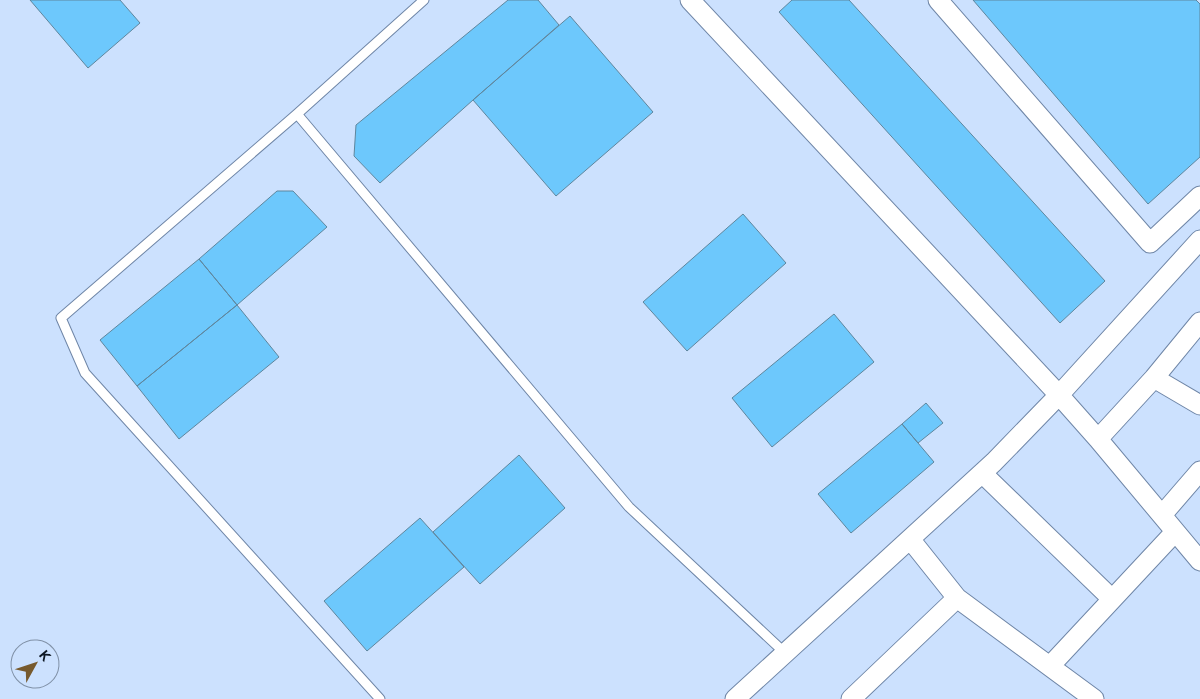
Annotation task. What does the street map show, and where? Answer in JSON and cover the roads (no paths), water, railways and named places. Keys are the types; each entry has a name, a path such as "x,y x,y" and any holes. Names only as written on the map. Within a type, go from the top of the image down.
{"street":[{"path":"690,0 1059,395 1175,532 1199,557"},
{"path":"938,0 1150,243 1200,196"},
{"path":"735,699 982,473 1059,395 1200,240"},
{"path":"1098,440 1154,378 1200,322"},
{"path":"1154,378 1200,405"},
{"path":"1162,515 1200,471"},
{"path":"982,473 1112,599"},
{"path":"1050,666 1175,532"},
{"path":"910,539 957,598 1094,699"},
{"path":"851,699 957,598"}],"lane":[{"path":"380,699 85,373 61,318 297,114 424,0"},
{"path":"297,114 629,507 785,653"}]}
